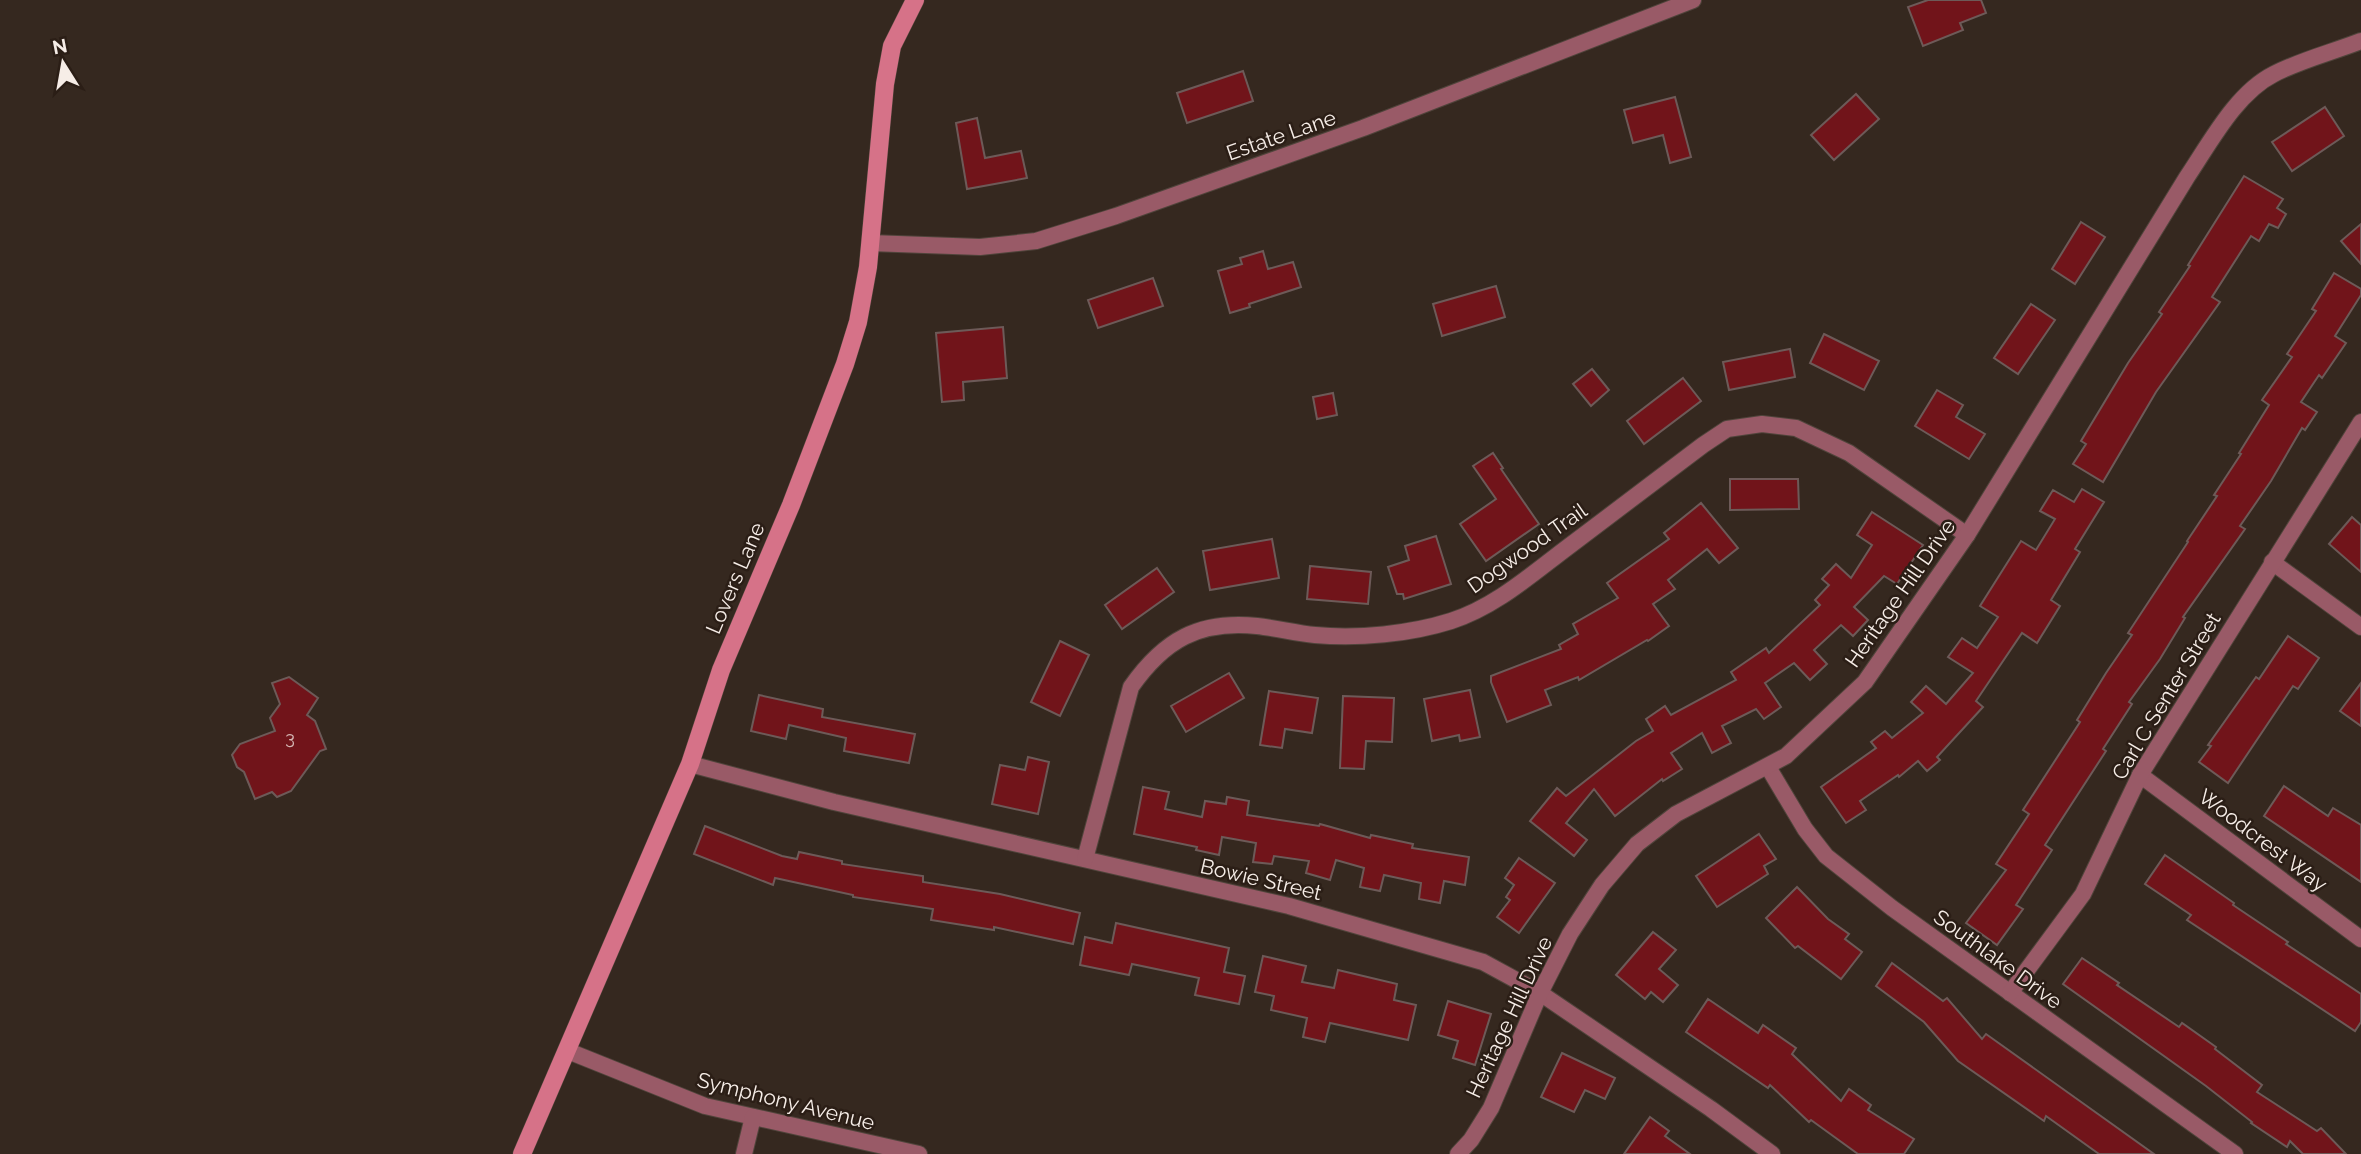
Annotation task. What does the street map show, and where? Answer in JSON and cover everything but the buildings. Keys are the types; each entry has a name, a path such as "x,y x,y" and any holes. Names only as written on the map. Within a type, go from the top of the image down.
{"street":[{"name":"Lovers Lane","path":"522,1154 690,764 721,670 791,505 845,364 858,322 868,267 892,46 915,0"},
{"name":"Estate Lane","path":"870,243 980,247 1036,241 1363,128 1693,0"},
{"name":"Heritage Hill Drive","path":"1458,1154 1471,1140 1491,1108 1540,993 1570,934 1602,885 1637,844 1676,814 1786,756 1865,681 1967,535 2187,177 2226,120 2250,91 2273,74 2361,41"},
{"name":"Carl C Senter Street","path":"2010,993 2083,894 2140,775 2361,422"},
{"name":"Dogwood Trail","path":"1085,859 1131,687 1147,664 1171,643 1193,633 1225,624 1314,635 1363,637 1451,621 1481,608 1525,579 1703,444 1727,429 1762,424 1796,428 1849,453 1967,535"},
{"path":"2272,562 2361,627"},
{"name":"Bowie Street","path":"690,764 834,802 1289,906 1483,962 1540,993 1711,1109 1772,1154"},
{"name":"Southlake Drive","path":"1768,767 1805,829 1826,856 1863,886 2235,1154"},
{"name":"Woodcrest Way","path":"2140,775 2361,939"},
{"name":"Symphony Avenue","path":"568,1051 688,1100 919,1154"},
{"path":"744,1154 752,1117"}]}
